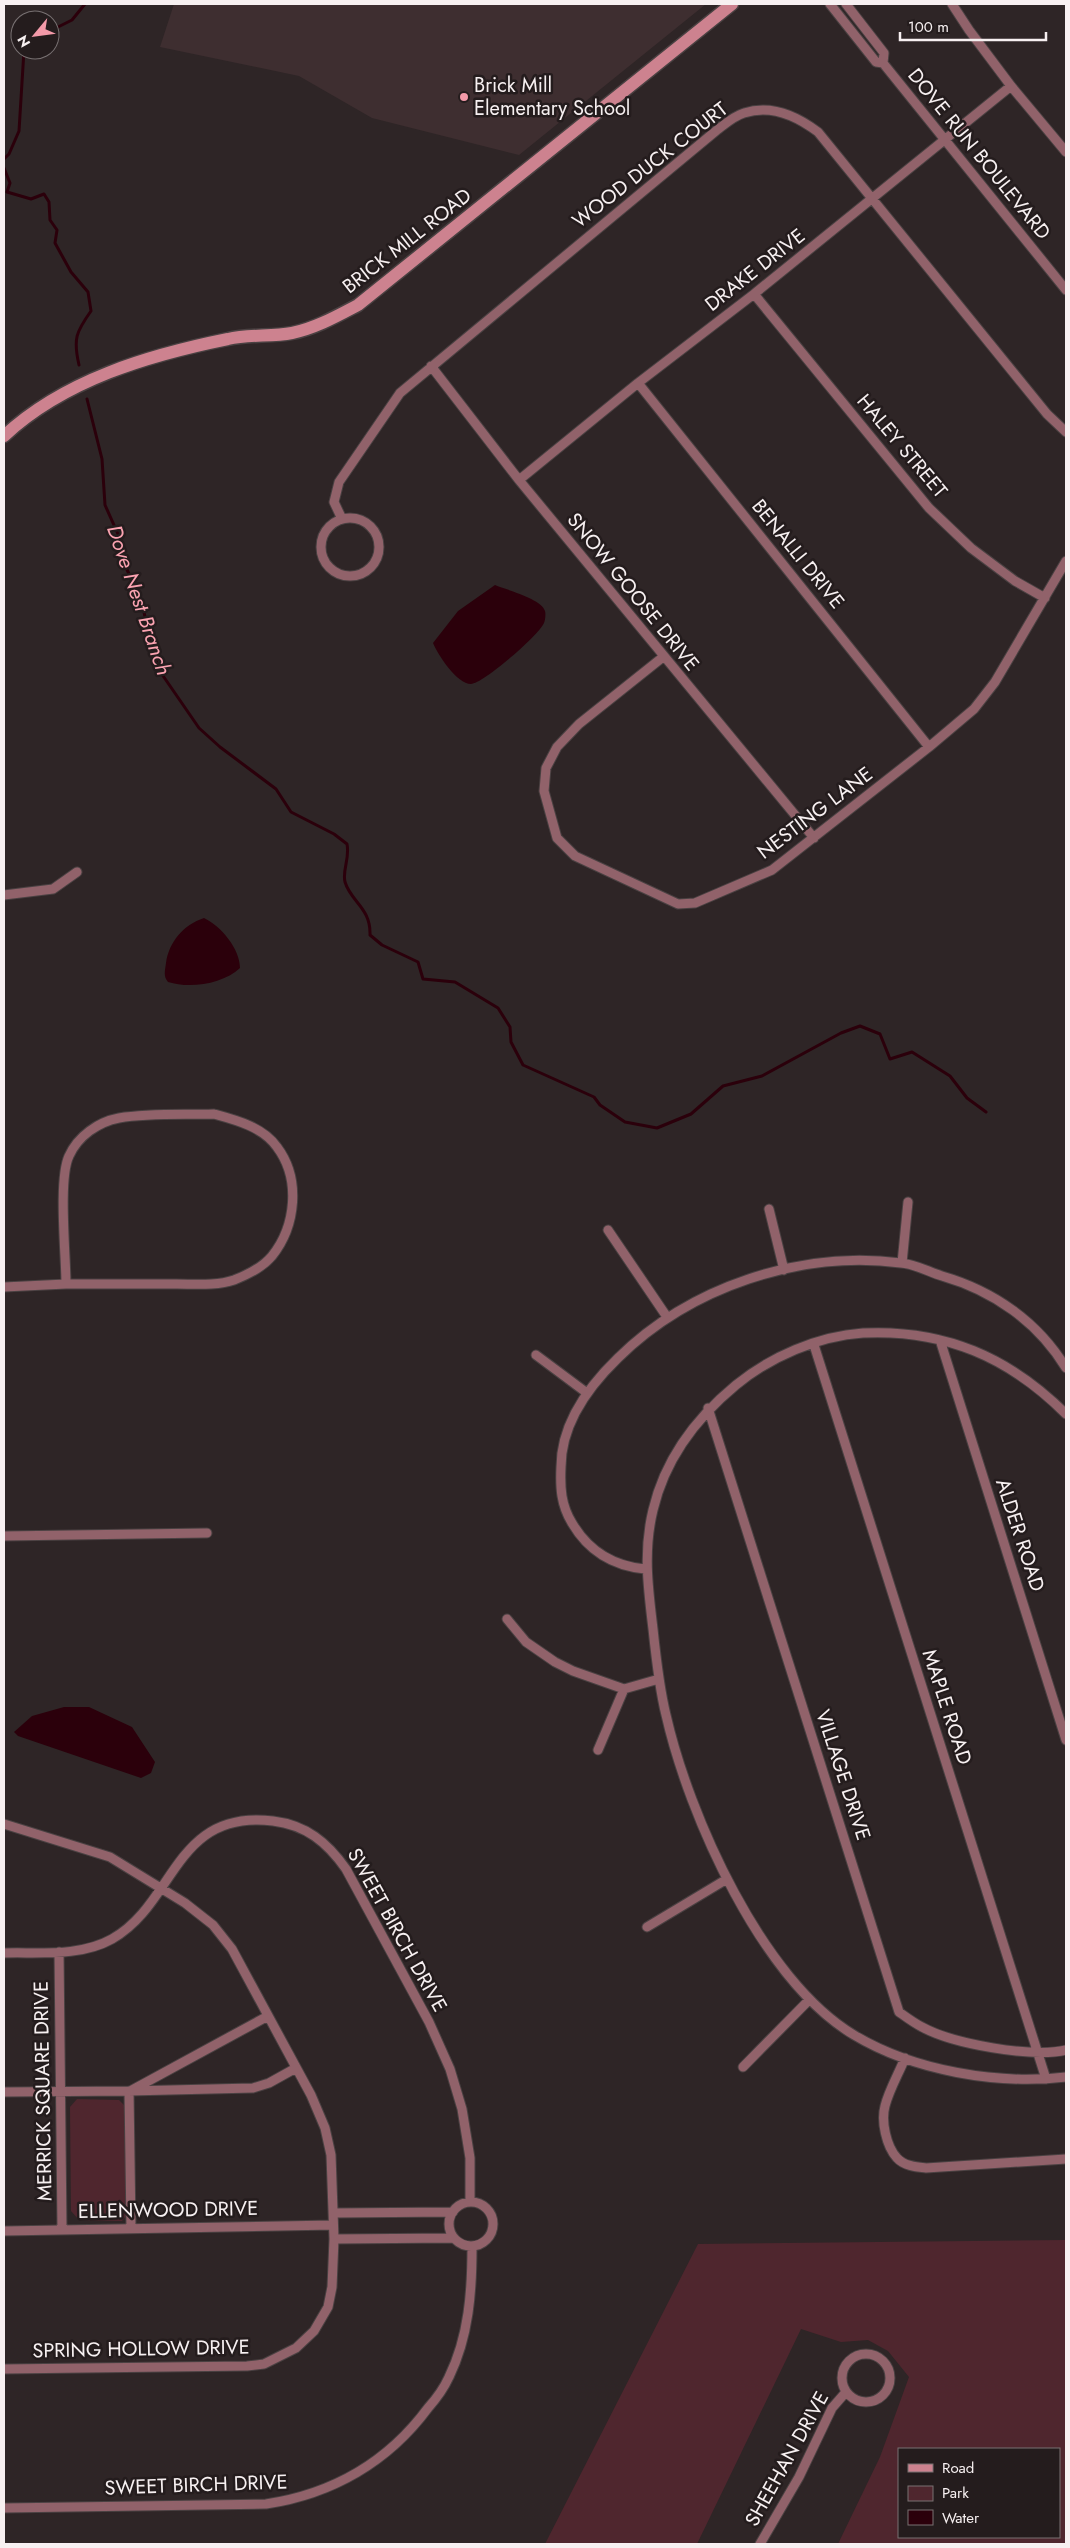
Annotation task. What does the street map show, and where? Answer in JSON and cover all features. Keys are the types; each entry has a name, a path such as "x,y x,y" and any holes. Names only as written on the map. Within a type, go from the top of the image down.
{"street":[{"name":"BRICK MILL ROAD","path":"4,436 42,406 102,375 175,350 231,338 290,333 312,328 358,306 732,4"},
{"name":"DOVE RUN BOULEVARD","path":"830,4 876,62 883,63 1066,290"},
{"name":"DOVE RUN BOULEVARD","path":"846,4 884,53 883,63"},
{"path":"952,4 1011,86 1066,152"},
{"name":"DRAKE DRIVE","path":"519,480 638,383 754,294 1011,86"},
{"name":"WOOD DUCK COURT","path":"342,519 334,502 339,482 400,393 430,366 716,130 742,113 760,110 786,113 804,121 818,132 1047,414 1066,432"},
{"name":"HALEY STREET","path":"754,294 930,508 971,548 1015,581 1045,598"},
{"name":"SNOW GOOSE DRIVE","path":"430,366 519,480 814,838"},
{"name":"BENALLI DRIVE","path":"638,383 930,747"},
{"path":"353,518 363,520 378,539 379,549 373,565 355,575 336,572 326,563 322,551 325,532 332,524 342,519 353,518"},
{"name":"NESTING LANE","path":"663,657 579,724 557,746 546,768 544,791 557,838 575,856 678,904 695,902 772,870 930,747 974,709 995,682 1066,561"},
{"path":"4,896 54,889 77,872"},
{"path":"4,1286 201,1284 231,1281 253,1272 271,1257 282,1240 293,1207 293,1184 288,1165 277,1146 260,1131 238,1120 214,1114 119,1118 98,1125 83,1137 69,1156 64,1180 66,1284"},
{"path":"902,1263 908,1202"},
{"path":"769,1209 784,1270"},
{"path":"608,1230 667,1317"},
{"path":"646,1569 629,1568 611,1562 592,1549 578,1533 563,1508 560,1484 561,1452 572,1419 604,1371 639,1337 667,1317 724,1288 757,1276 814,1263 835,1261 902,1263 959,1281 1014,1311 1036,1328 1054,1348 1066,1368"},
{"path":"1066,1414 1040,1389 1003,1364 962,1345 906,1332 845,1335 814,1344 778,1358 748,1375 708,1408 680,1446 665,1473 652,1511 646,1569 658,1679 666,1718 687,1788 727,1879 751,1922 810,2000 854,2035 905,2058 965,2074 1003,2079 1066,2077"},
{"name":"ALDER ROAD","path":"940,1340 1066,1740"},
{"name":"MAPLE ROAD","path":"814,1344 1046,2079"},
{"path":"536,1355 588,1393"},
{"name":"VILLAGE DRIVE","path":"708,1408 899,2012 922,2028 954,2040 1038,2052 1066,2050"},
{"path":"4,1536 207,1533"},
{"path":"507,1619 526,1642 555,1662 624,1689 658,1679"},
{"path":"598,1750 624,1689"},
{"name":"SWEET BIRCH DRIVE","path":"4,1953 58,1952 92,1947 111,1940 131,1926 146,1910 160,1887 195,1842 214,1830 236,1822 259,1819 286,1822 312,1834 330,1848 346,1868 429,2022 450,2069 462,2109 470,2158 470,2201"},
{"name":"SPRING HOLLOW DRIVE","path":"4,1824 110,1857 160,1887 213,1925 232,1949 296,2068 325,2128 331,2154 334,2213 332,2287 328,2307 314,2331 296,2348 264,2364 247,2366 4,2369"},
{"path":"646,1927 727,1879"},
{"name":"MERRICK SQUARE DRIVE","path":"58,1952 62,2229"},
{"path":"743,2067 810,2000"},
{"path":"129,2092 268,2016"},
{"path":"905,2058 885,2106 884,2126 889,2146 897,2159 912,2166 926,2168 1066,2159"},
{"path":"4,2092 129,2092 253,2088 269,2083 296,2068"},
{"path":"129,2092 131,2228"},
{"path":"470,2201 485,2207 492,2215 493,2226 490,2236 482,2244 472,2247 461,2244 453,2238 449,2228 450,2217 455,2208 470,2201"},
{"path":"334,2213 453,2212"},
{"name":"ELLENWOOD DRIVE","path":"4,2231 334,2225"},
{"path":"334,2238 453,2238"},
{"name":"SWEET BIRCH DRIVE","path":"4,2508 266,2504 293,2500 318,2492 360,2472 387,2453 414,2427 449,2378 458,2352 471,2299 472,2247"},
{"name":"SHEEHAN DRIVE","path":"867,2354 876,2357 884,2363 890,2377 889,2385 883,2395 873,2401 863,2402 853,2399 846,2392 842,2380 843,2370 849,2361 867,2354"},
{"name":"SHEEHAN DRIVE","path":"760,2544 799,2477 832,2408 846,2392"}],"shaded area":[{"name":"Brick Mill Elementary School","path":"174,4 706,4 519,155 372,118 299,76 160,47"}],"green space":[{"path":"77,2099 119,2100 126,2107 129,2212 122,2221 79,2220 71,2211 70,2107"},
{"path":"1066,2240 1066,2544 838,2544 880,2457 909,2377 888,2351 868,2340 841,2342 801,2329 697,2544 545,2544 698,2244"}],"water":[{"path":"495,585 523,595 538,603 545,611 544,622 532,638 498,668 477,682 466,683 449,668 433,643 458,611"},
{"path":"204,918 223,932 237,953 240,968 225,978 206,984 186,985 168,982 166,980 165,968 170,948 178,935 196,921"},
{"path":"64,1707 89,1707 132,1727 155,1762 151,1773 141,1778 18,1736 14,1732 32,1716"}],"waterway":[{"name":"Dove Nest Branch","path":"60,26 72,20 85,4"},
{"name":"Dove Nest Branch","path":"4,159 9,154 19,131 23,60"},
{"name":"Dove Nest Branch","path":"4,168 10,183 7,192 31,199 44,194 49,202 50,220 57,230 55,243 71,272 88,292 91,311 79,330 76,342 79,365"},
{"name":"Dove Nest Branch","path":"87,399 102,459 105,505 122,543 123,561 142,602 150,642 159,670 199,728 220,747 276,789 291,812 334,834 347,844 348,855 344,873 345,882 367,918 370,935 382,945 418,962 423,979 455,982 498,1008 510,1027 511,1042 523,1065 594,1097 600,1105 625,1122 657,1128 691,1114 723,1086 762,1076 841,1033 860,1026 880,1034 890,1059 912,1052 950,1076 967,1098 986,1112"}],"place":[{"name":"Brick Mill Elementary School","path":"464,97"}]}
